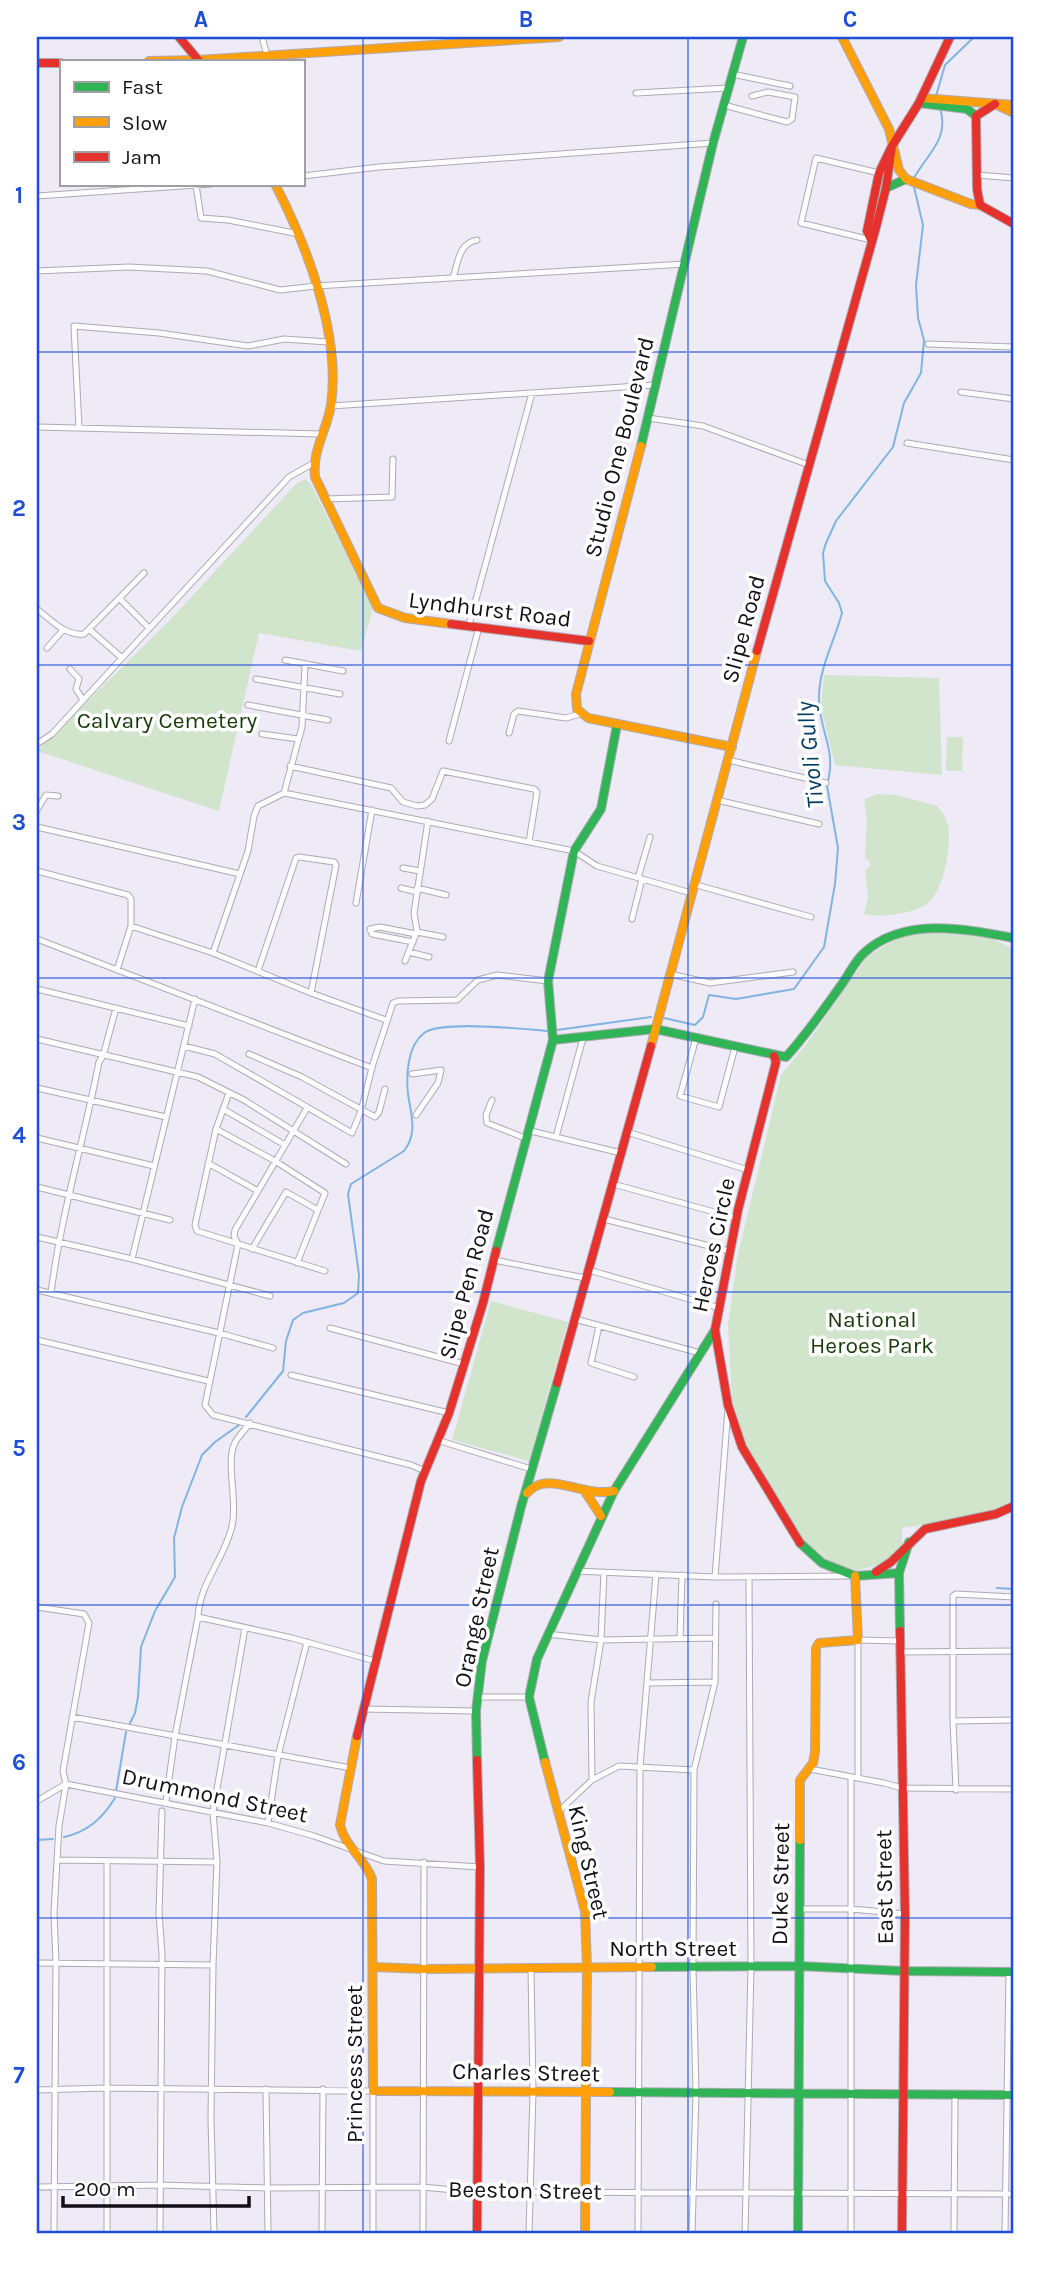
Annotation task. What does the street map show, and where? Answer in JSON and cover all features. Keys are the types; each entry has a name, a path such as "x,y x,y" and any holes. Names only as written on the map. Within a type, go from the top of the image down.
{"street":[{"path":"179,37 198,60"},
{"path":"262,37 267,55"},
{"path":"210,60 408,41 559,37"},
{"name":"Studio One Boulevard","path":"580,714 576,707 576,694 648,418 713,143 743,37"},
{"path":"842,37 889,129 897,165 911,181 980,205 1014,224"},
{"path":"892,146 920,100 950,37"},
{"path":"37,63 60,63"},
{"path":"732,74 790,86"},
{"path":"636,93 728,88"},
{"path":"724,105 787,122 792,119 795,97 768,92 751,96"},
{"path":"920,100 967,108 976,116 976,175 980,205"},
{"path":"938,103 1014,105"},
{"path":"995,104 1014,113"},
{"path":"976,116 995,104"},
{"path":"304,176 379,167 713,143"},
{"name":"Slipe Road","path":"871,240 867,231 879,173 892,146"},
{"name":"Slipe Road","path":"655,1029 775,583 886,188 892,146"},
{"path":"871,240 802,223 816,158 879,173"},
{"path":"976,175 1014,178"},
{"path":"886,188 911,181"},
{"path":"37,196 182,186"},
{"path":"196,186 201,218 228,220 300,234"},
{"path":"37,744 52,734 289,477 312,464 314,451 331,406 333,384 328,342 316,286 300,234 276,186"},
{"path":"453,278 462,247 477,240"},
{"path":"37,271 129,267 208,271 281,290 685,264"},
{"path":"79,428 74,326 159,333 248,346 284,339 328,342"},
{"path":"928,344 1014,347"},
{"path":"331,406 654,385"},
{"path":"961,392 1014,399"},
{"path":"449,741 474,626 532,393"},
{"path":"648,418 703,426 809,466"},
{"path":"37,427 321,434"},
{"path":"907,443 1014,460"},
{"path":"324,499 392,497 393,458"},
{"name":"Lyndhurst Road","path":"312,464 324,499 378,608 405,618 589,641"},
{"path":"37,608 64,630 78,634 90,630 144,573"},
{"path":"120,599 149,628"},
{"path":"47,648 64,630"},
{"path":"90,630 122,658"},
{"path":"285,660 343,671"},
{"path":"284,793 304,715 305,665"},
{"path":"70,669 79,679 76,690 82,700"},
{"path":"256,679 340,694"},
{"path":"248,705 328,720"},
{"path":"509,733 514,714 518,711 566,718 580,714 617,725 732,747"},
{"name":"Slipe Pen Road","path":"354,1850 343,1838 340,1825 362,1709 403,1545 425,1471 449,1413 464,1364 553,1040 548,981 574,851 601,809 617,725"},
{"path":"262,734 298,738"},
{"path":"728,760 826,783"},
{"path":"290,766 391,788 402,802 412,806 425,805 432,799 443,771 534,789 537,792 529,842"},
{"path":"213,953 248,851 258,806 284,793 574,851 595,865 640,878 811,917"},
{"path":"37,810 46,795 58,796"},
{"path":"717,800 819,824"},
{"path":"411,817 412,806"},
{"path":"356,903 372,810"},
{"path":"405,961 416,933 414,913 428,821"},
{"path":"37,827 240,874"},
{"path":"632,919 650,837"},
{"path":"258,971 296,859 299,857 334,862 336,865 311,993"},
{"path":"403,868 420,871"},
{"path":"37,871 128,895 131,899 131,926 117,970"},
{"path":"401,888 446,895"},
{"path":"131,926 213,953 386,1020"},
{"path":"413,942 372,934 370,929 375,926 443,937"},
{"path":"385,937 388,928"},
{"path":"553,1040 655,1029 786,1057 803,1038 863,954 874,946 915,929 983,932 1014,938"},
{"path":"37,939 372,1068"},
{"path":"409,952 429,957"},
{"path":"670,974 710,983 793,972"},
{"path":"184,1046 219,1056 352,1133 361,1111 390,1006 395,1002 457,1000 478,980 497,975 548,981"},
{"path":"37,989 189,1026"},
{"path":"132,1259 195,999"},
{"path":"51,1293 58,1242 99,1062 116,1008"},
{"name":"Orange Street","path":"477,2233 477,1968 480,1867 476,1711 482,1661 531,1469 604,1219 655,1029"},
{"path":"556,1137 583,1038"},
{"path":"696,1038 680,1096 719,1107 735,1047"},
{"path":"37,1039 198,1077 293,1130 346,1164"},
{"path":"249,1054 302,1077 361,1111 376,1116 384,1089"},
{"name":"Heroes Circle","path":"774,1056 776,1062 736,1218 715,1330 729,1405 742,1447 755,1473 802,1547 822,1563 855,1576 899,1573"},
{"path":"412,1074 441,1070 439,1083 416,1115"},
{"path":"37,1088 166,1117"},
{"path":"229,1093 216,1129 195,1228 198,1232 325,1271"},
{"path":"492,1100 486,1115 487,1123 526,1134 556,1137 621,1153"},
{"path":"307,1108 234,1230 238,1244 204,1399 208,1411 213,1415 411,1465 425,1471"},
{"path":"223,1110 285,1145"},
{"path":"216,1129 323,1190 325,1196 297,1263"},
{"path":"627,1132 748,1170"},
{"path":"37,1138 154,1166"},
{"path":"208,1163 258,1191"},
{"path":"613,1184 736,1218"},
{"path":"37,1187 170,1220"},
{"path":"252,1249 286,1192 318,1210"},
{"path":"604,1219 729,1251"},
{"path":"37,1237 270,1296"},
{"path":"494,1260 587,1274 720,1308"},
{"path":"37,1290 273,1348"},
{"path":"575,1319 700,1353"},
{"path":"599,1326 591,1363 634,1377"},
{"path":"330,1328 464,1364"},
{"name":"King Street","path":"585,2233 585,1910 557,1813 529,1697 537,1659 547,1634 614,1490 715,1330"},
{"path":"37,1340 208,1381"},
{"path":"291,1375 449,1413"},
{"path":"715,1577 725,1424 729,1405"},
{"path":"166,1801 199,1599 232,1527 234,1445 250,1423"},
{"path":"438,1440 531,1469 551,1482 586,1493 607,1494 614,1490"},
{"path":"521,1507 531,1486 535,1483 551,1482"},
{"path":"586,1493 601,1516"},
{"name":"Heroes Circle","path":"869,1574 886,1566 925,1529 996,1514 1014,1506"},
{"name":"East Street","path":"902,2233 905,1913 899,1573 908,1543"},
{"path":"575,1571 715,1577 855,1576 858,1778"},
{"path":"592,1780 591,1702 601,1640 604,1572"},
{"path":"638,2233 640,1766 656,1574"},
{"path":"680,1639 682,1575"},
{"path":"745,2233 751,1967 749,1577"},
{"path":"956,1790 953,1721 954,1595 1014,1597"},
{"path":"692,2233 696,2093 694,1770 715,1682 716,1604"},
{"path":"37,1607 84,1614 89,1623 63,1771 66,1784 57,1860 54,1913 54,2233"},
{"path":"198,1616 375,1661"},
{"path":"214,2233 213,1965 217,1862 213,1812 246,1628"},
{"path":"547,1634 601,1640 715,1638"},
{"path":"858,1640 901,1641"},
{"name":"Duke Street","path":"798,2233 800,1780 810,1769 815,1752 816,1648 819,1643 827,1641 858,1640"},
{"path":"268,1823 278,1756 307,1642"},
{"path":"901,1652 1014,1651"},
{"path":"648,1683 715,1682"},
{"path":"478,1697 529,1697"},
{"path":"362,1709 476,1711"},
{"path":"72,1717 351,1768"},
{"path":"953,1721 1014,1720"},
{"path":"557,1813 592,1780 619,1766 694,1770"},
{"path":"810,1769 902,1788 1014,1789"},
{"path":"851,1777 851,2233"},
{"path":"37,1801 66,1784"},
{"name":"Drummond Street","path":"66,1784 166,1801 268,1823 384,1861 480,1867"},
{"path":"160,2233 162,2088 159,1861 162,1811"},
{"name":"Princess Street","path":"354,1850 369,1870 373,1895 373,2233"},
{"path":"57,1860 217,1862"},
{"path":"107,1861 107,2233"},
{"path":"423,2233 424,1863"},
{"path":"799,1909 905,1913"},
{"path":"37,1963 213,1965"},
{"name":"North Street","path":"374,1967 425,1969 799,1966 1012,1972"},
{"path":"529,2233 533,2092 531,1968"},
{"path":"1005,2233 1012,1972"},
{"name":"Charles Street","path":"37,2090 162,2088 1010,2094"},
{"path":"266,2089 268,2233"},
{"path":"323,2089 323,2233"},
{"path":"954,2233 955,2094"},
{"name":"Beeston Street","path":"37,2188 161,2185 268,2188 422,2187 476,2192 1014,2194"}],"green space":[{"name":"Calvary Cemetery","path":"305,479 311,484 372,606 372,612 361,651 259,633 219,811 37,751 168,622 296,484"},
{"path":"824,675 939,678 942,775 835,765 821,707"},
{"path":"947,737 963,737 962,771 946,771"},
{"path":"879,794 896,795 937,806 946,820 949,834 948,855 942,877 928,903 906,912 878,916 864,914 868,897 865,871 870,866 869,860 865,859 867,821 864,799"},
{"name":"National Heroes Park","path":"919,932 986,936 1014,949 1014,1504 984,1516 902,1528 902,1544 894,1555 878,1565 854,1571 825,1562 801,1540 745,1445 732,1398 728,1325 737,1259 781,1075 808,1042 867,957 897,938"},
{"path":"491,1301 568,1322 529,1461 452,1440"}],"waterway":[{"name":"Tivoli Gully","path":"936,96 945,65 974,37"},
{"name":"Tivoli Gully","path":"914,178 940,137 940,108"},
{"name":"Tivoli Gully","path":"828,781 830,759 820,712 819,689 842,613 825,581 823,553 836,521 893,447 904,403 921,373 924,340 918,318 916,285 923,225 914,187"},
{"name":"Tivoli Gully","path":"664,1018 695,1025 703,1017 709,995 736,999 794,989 824,947 838,848 827,786"},
{"name":"Tivoli Gully","path":"557,1030 651,1017"},
{"name":"Tivoli Gully","path":"246,1417 283,1371 286,1341 293,1320 303,1313 344,1303 358,1293 359,1275 348,1194 351,1184 404,1151 408,1144 412,1124 407,1079 411,1053 418,1039 433,1029 447,1027 483,1026 547,1031"},
{"name":"Tivoli Gully","path":"130,1723 138,1697 141,1647 155,1611 175,1577 174,1538 182,1507 202,1455 239,1425"},
{"path":"997,1588 1014,1589"},
{"name":"Tivoli Gully","path":"116,1791 126,1732"},
{"name":"Tivoli Gully","path":"64,1837 80,1832 93,1823 115,1798"},
{"name":"Tivoli Gully","path":"37,1840 53,1839"}],"traffic: fast":[{"path":"641,446 713,143 743,37"},
{"path":"919,103 967,109 976,116"},
{"path":"886,188 906,179"},
{"path":"496,1251 553,1040 548,981 574,851 601,809 617,725"},
{"path":"553,1040 655,1029 786,1057 858,960 880,941 898,934 936,928 976,931 1014,938"},
{"path":"545,1762 529,1697 537,1659 614,1491 715,1330"},
{"path":"477,1760 476,1711 482,1661 521,1507 557,1383"},
{"path":"900,1631 899,1573 909,1542"},
{"path":"800,1543 822,1563 855,1576 899,1573"},
{"path":"798,2233 800,1840"},
{"path":"652,1967 799,1966 1014,1972"},
{"path":"610,2092 1014,2095"}],"traffic: slow":[{"path":"198,60 559,37"},
{"path":"842,37 889,129 899,170 906,179 980,205"},
{"path":"921,98 1014,105"},
{"path":"997,105 1014,113"},
{"path":"276,186 299,235 319,291 331,349 331,405 318,449 315,477 378,608 405,618 451,624"},
{"path":"641,446 576,694 577,709 588,718 732,747"},
{"path":"651,1046 757,651"},
{"path":"527,1493 535,1486 545,1484 590,1491 614,1491"},
{"path":"586,1493 601,1516"},
{"path":"800,1840 800,1780 813,1763 815,1752 816,1648 819,1643 858,1640 855,1576"},
{"path":"357,1736 340,1825 346,1840 372,1879 373,2091 610,2092"},
{"path":"545,1762 585,1911 585,2233"},
{"path":"374,1967 652,1967"}],"traffic: jam":[{"path":"179,37 198,60"},
{"path":"871,240 867,231 879,173 892,146 919,103 950,37"},
{"path":"37,63 60,63"},
{"path":"995,104 976,116 977,189 980,205 1014,224"},
{"path":"757,651 875,231 886,188 892,146"},
{"path":"451,624 589,641"},
{"path":"557,1383 651,1046"},
{"path":"774,1056 776,1062 738,1210 715,1330 728,1405 742,1447 800,1543"},
{"path":"357,1736 421,1481 449,1413 496,1251"},
{"path":"876,1572 891,1562 925,1529 996,1514 1014,1506"},
{"path":"900,1631 905,1914 902,2233"},
{"path":"477,1760 480,1867 477,2233"}]}
